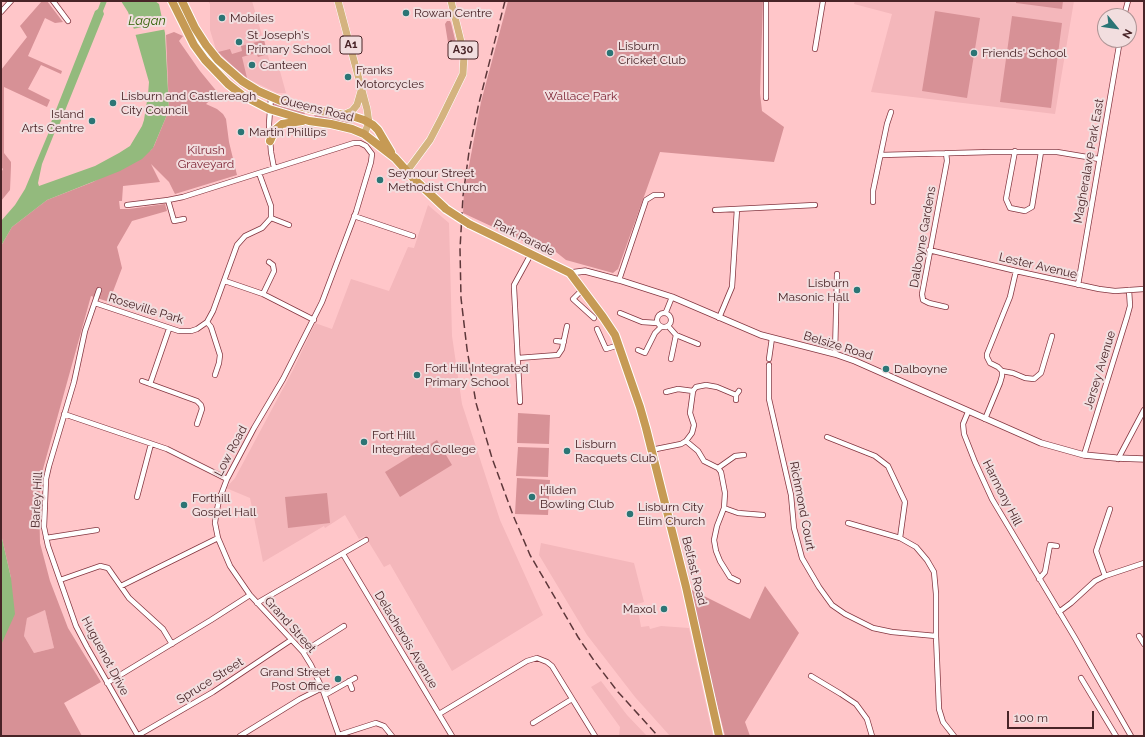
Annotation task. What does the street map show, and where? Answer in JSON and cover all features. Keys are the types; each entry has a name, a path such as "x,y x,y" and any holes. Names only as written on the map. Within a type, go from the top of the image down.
{"highway":[{"name":"Queens Road","path":"172,1 194,45 217,74 242,95 269,109 309,121 352,129 367,128"},
{"name":"Queens Road","path":"182,1 195,28 206,45 218,60 242,81 271,97 296,105 359,118 367,128"},
{"path":"270,141 275,130 282,124 309,121"},
{"name":"A1","path":"367,128 378,130 395,158"},
{"name":"A1","path":"367,128 407,171"},
{"name":"Park Parade","path":"407,171 446,209 469,224 570,273"},
{"name":"Belfast Road","path":"570,273 615,335 640,407 686,587 719,736"}],"main road":[{"name":"A1","path":"338,1 362,88 367,128"},
{"name":"A30","path":"407,171 436,129 463,74 464,54 451,1"},
{"path":"343,115 352,111 357,105 362,88"}],"street":[{"path":"1,12 10,1"},
{"path":"53,1 68,21"},
{"path":"766,1 766,98"},
{"path":"815,49 823,1"},
{"name":"Magheralave Park East","path":"1078,285 1119,48"},
{"path":"127,205 168,200 274,168 270,141 269,109 271,97"},
{"path":"873,202 887,124 891,112"},
{"name":"Low Road","path":"250,595 230,566 218,538 215,523 219,500 227,479 314,320 330,282 358,206 372,158 370,151 366,146 357,142 274,168"},
{"path":"881,155 1015,151 1057,152 1099,159"},
{"path":"1015,151 1006,199 1010,208 1025,211 1032,207 1041,152"},
{"name":"Dalboyne Gardens","path":"946,153 947,161 922,294 923,300 946,307"},
{"path":"215,375 220,355 211,327 207,322 225,281 235,251 241,240 249,233 262,228 271,218 271,206 259,173"},
{"path":"619,280 646,200 654,196 662,195"},
{"path":"168,200 174,221 184,219"},
{"path":"715,210 815,205"},
{"path":"719,318 732,286 737,209"},
{"path":"354,216 413,236"},
{"path":"271,218 289,225"},
{"name":"Lester Avenue","path":"930,250 1078,285 1107,290 1144,289"},
{"path":"520,402 514,285 531,254"},
{"path":"263,294 274,272 273,265 269,262"},
{"name":"Belsize Road","path":"570,273 584,271 619,280 672,298 743,328 772,338 835,354 870,366 968,412 1041,443 1084,455 1118,459 1144,459"},
{"path":"1016,271 1010,296 987,354 990,363 1002,371 1013,373 1025,378 1034,379 1041,372 1052,336"},
{"path":"835,354 837,274"},
{"path":"225,281 263,294 314,320"},
{"name":"Roseville Park","path":"74,382 85,331 99,290"},
{"path":"582,290 573,300 594,318"},
{"name":"Jersey Avenue","path":"1084,455 1130,306 1129,290"},
{"path":"666,312 672,298"},
{"name":"Roseville Park","path":"94,303 179,331 191,331 207,322"},
{"path":"638,350 645,353 659,325 657,316 661,312 666,312"},
{"path":"666,312 670,315 671,320 668,326"},
{"path":"620,313 642,322 668,326 676,335 698,344"},
{"path":"518,358 558,355 562,349 567,326"},
{"path":"150,384 169,328"},
{"path":"597,329 606,349 618,345"},
{"path":"671,359 676,335"},
{"path":"769,359 772,338"},
{"path":"556,341 564,342"},
{"name":"Richmond Court","path":"769,365 769,399 791,495 794,528 802,558 819,587 832,605 845,614 873,628 892,632 936,636"},
{"path":"985,419 1000,383 1002,371"},
{"path":"142,381 197,401 201,405 202,409 197,424"},
{"name":"Barley Hill","path":"74,382 46,479 44,527 46,538 97,530"},
{"path":"651,450 681,444 686,441 692,433 694,425 690,414 693,391 696,387 706,385 717,387 737,395"},
{"path":"666,392 678,389 693,391"},
{"path":"1118,459 1144,410"},
{"name":"Harmony Hill","path":"968,412 963,428 975,462 992,499 1131,736"},
{"path":"64,414 167,449 227,479"},
{"path":"827,437 875,456 888,466 905,502 900,538"},
{"path":"686,441 698,451 704,461 718,468 721,472 726,493 724,508 714,540 720,561 730,578 738,581"},
{"path":"137,497 151,444"},
{"path":"718,468 735,456 744,455"},
{"path":"724,508 738,513 763,515"},
{"path":"1105,576 1096,551 1110,509"},
{"path":"848,523 900,538 916,547 927,560 934,572 939,709 943,722 954,736"},
{"name":"Huguenot Drive","path":"46,538 81,637 138,736"},
{"path":"121,586 218,538"},
{"path":"257,603 366,540"},
{"path":"1039,579 1045,572 1050,544 1057,546"},
{"name":"Delacherois Avenue","path":"343,554 452,736"},
{"path":"1059,612 1089,586 1105,576 1144,563"},
{"path":"60,580 100,566 104,566 111,571 129,598 162,629 172,644"},
{"path":"107,683 250,595"},
{"name":"Grand Street","path":"250,595 302,652 313,669 325,695 339,736"},
{"path":"302,652 344,626"},
{"path":"1139,636 1144,644"},
{"name":"Spruce Street","path":"138,736 213,692 291,640"},
{"path":"439,714 532,659 542,660 552,666 595,736"},
{"path":"811,676 856,704 867,718 872,736"},
{"path":"325,695 354,678"},
{"path":"1081,678 1116,736"},
{"path":"349,681 352,688"},
{"path":"240,736 300,699 322,688"},
{"path":"533,723 572,699"},
{"path":"339,736 376,723 384,726 392,736"},
{"path":"945,736 949,731"}],"shaded area":[{"name":"St Joseph's Primary School","path":"208,1 252,1 271,66 278,64 286,93 277,93 248,79 217,53 210,30 210,4"},
{"name":"Friends' School","path":"855,1 1074,1 1055,114 871,92 892,14 854,4"},
{"name":"Fort Hill Integrated College","path":"428,205 449,223 452,336 462,404 500,520 543,615 452,671 390,564 384,567 365,536 359,539 345,515 325,528 324,526 263,562 250,498 226,488 235,478 293,370 315,323 332,329 351,279 389,291 408,247 414,248"},
{"path":"541,543 634,563 644,602 637,604 641,627 649,626 650,629 661,626 689,628 713,736 670,736 635,697 587,635 539,555"},
{"path":"45,610 54,648 34,653 24,636 27,617"},
{"path":"601,681 627,715 647,736 619,736 620,727 591,687"}],"green space":[{"path":"42,1 47,1 63,22 55,23 45,18 28,56 62,71 61,74 41,65 28,89 50,100 47,107 4,87 4,153 11,162 11,166 10,190 1,201 1,173 3,169 1,167 1,70 27,37 20,26"},
{"name":"Wallace Park","path":"508,1 763,1 760,93 762,111 784,127 774,162 660,152 618,269 613,273 566,260 556,252 538,248 463,213 464,192 481,102"},
{"path":"1016,1 1063,1 1062,9 1016,3"},
{"path":"935,11 980,18 967,98 922,91"},
{"path":"1012,16 1062,23 1051,108 1000,102"},
{"path":"447,21 450,21 451,23 457,48 454,51 449,49 445,24"},
{"name":"Kilrush Graveyard","path":"174,32 183,36 179,41 200,71 218,93 206,104 217,109 226,119 229,142 237,175 175,194 169,182 151,164 160,182 123,186 122,201 119,201 120,209 165,204 167,211 132,221 117,247 122,268 109,302 91,296 43,469 39,498 40,543 50,581 68,628 101,682 64,703 82,736 1,736 1,645 11,578 1,534 1,246 12,227 47,200 93,182 151,150 169,110 166,35","holes":["45,610 54,648 34,653 24,636 27,618"]},
{"path":"264,40 268,54 258,57 256,53 242,57 247,78 218,52 230,49 232,54 242,51 241,46"},
{"path":"277,103 304,111 305,114 302,115 272,106 273,104"},
{"path":"315,113 350,119 349,125 316,119 314,115"},
{"path":"518,413 550,415 549,444 517,443"},
{"path":"437,440 452,465 400,497 385,472"},
{"path":"518,447 549,448 548,477 516,476"},
{"name":"Hilden Bowling Club","path":"517,478 550,480 548,515 515,514"},
{"path":"327,493 330,523 288,528 285,497"},
{"path":"765,586 799,633 745,722 750,736 725,736 690,589 750,619"}],"water":[{"name":"Lagan","path":"101,1 107,1 103,11 104,14 42,164 38,183 39,186 95,166 119,153 130,146 142,126 147,101 149,99 149,82 133,26 128,12 121,1 155,1 159,4 165,33 169,110 153,148 142,159 120,171 47,200 12,227 1,246 1,221 15,205 25,189 51,127 50,125 95,11 98,9"},
{"path":"1,534 11,578 15,614 1,645"}],"pier":[{"path":"165,22 167,29 135,35 133,29"}],"railway":[{"path":"505,1 478,107 469,152 463,196 460,249 461,298 467,349 476,403 492,458 513,515 530,555 578,637 595,662 618,692 658,736"}],"place":[{"name":"Rowan Centre","path":"406,13"},
{"name":"Mobiles","path":"222,18"},
{"name":"St Joseph's Primary School","path":"239,42"},
{"name":"Lisburn Cricket Club","path":"610,53"},
{"name":"Friends' School","path":"974,53"},
{"name":"Canteen","path":"252,65"},
{"name":"Franks Motorcycles","path":"348,77"},
{"name":"Lisburn and Castlereagh City Council","path":"113,103"},
{"name":"Island Arts Centre","path":"92,121"},
{"name":"Martin Phillips","path":"241,132"},
{"name":"Seymour Street Methodist Church","path":"380,180"},
{"name":"Lisburn Masonic Hall","path":"857,290"},
{"name":"Dalboyne","path":"886,369"},
{"name":"Fort Hill Integrated Primary School","path":"417,375"},
{"name":"Fort Hill Integrated College","path":"364,442"},
{"name":"Lisburn Racquets Club","path":"567,451"},
{"name":"Hilden Bowling Club","path":"532,497"},
{"name":"Forthill Gospel Hall","path":"184,505"},
{"name":"Lisburn City Elim Church","path":"630,514"},
{"name":"Maxol","path":"664,609"},
{"name":"Grand Street Post Office","path":"338,679"}]}
